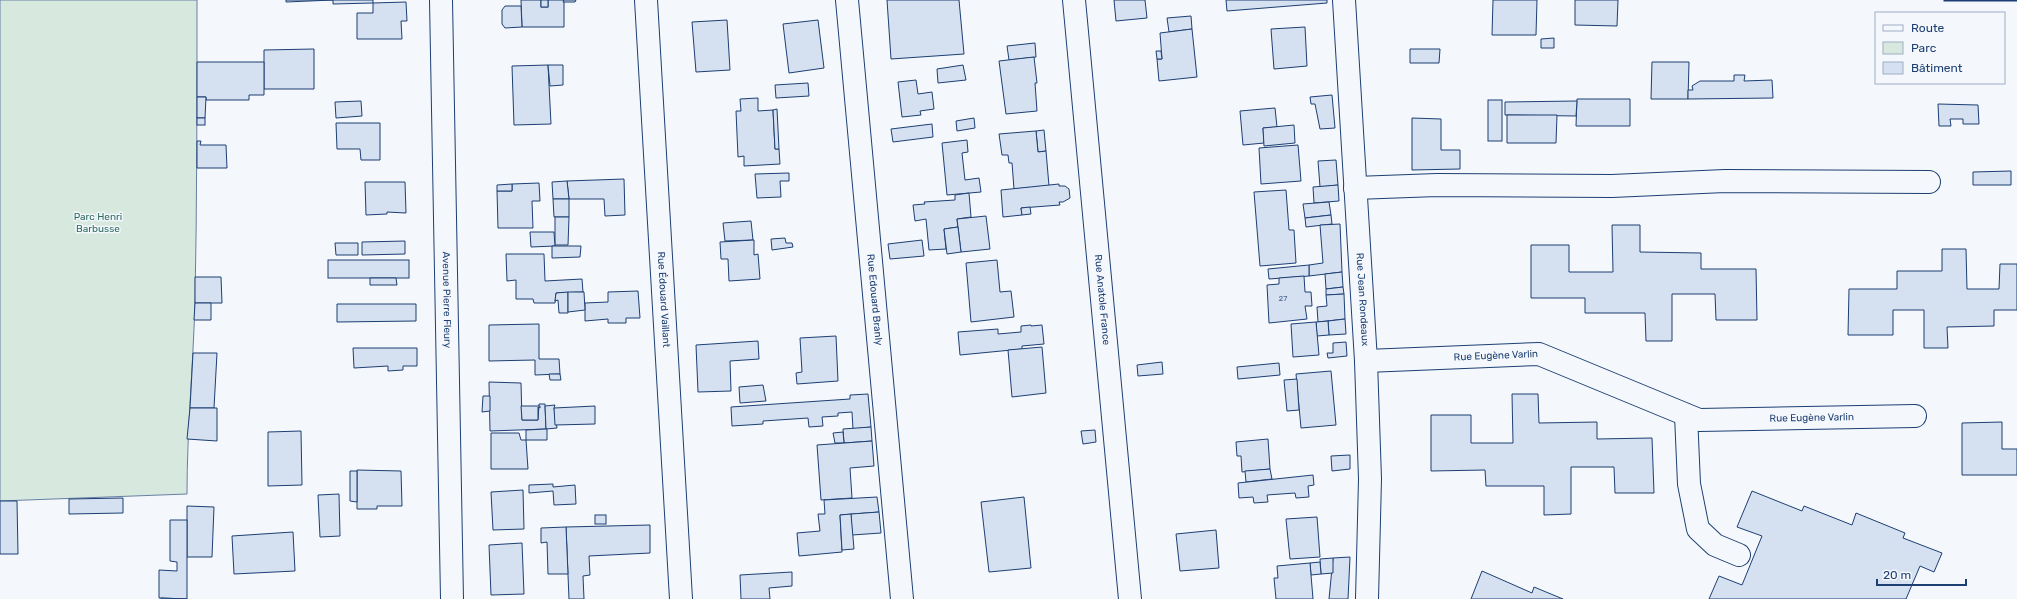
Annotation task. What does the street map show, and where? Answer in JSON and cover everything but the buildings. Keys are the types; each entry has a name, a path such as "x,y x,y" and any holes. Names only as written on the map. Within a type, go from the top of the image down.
{"street":[{"name":"Avenue Pierre Fleury","path":"441,0 452,599"},
{"name":"Rue Édouard Vaillant","path":"646,0 681,599"},
{"name":"Rue Edouard Branly","path":"846,0 902,599"},
{"name":"Rue Anatole France","path":"1074,0 1130,599"},
{"name":"Rue Jean Rondeaux","path":"1344,0 1366,361 1370,479 1367,599"},
{"path":"1355,188 1437,185 1612,186 1725,181 1929,182"},
{"name":"Rue Eugène Varlin","path":"1366,361 1539,354 1699,420 1915,416"},
{"path":"1686,415 1689,484 1698,529 1715,545 1739,555"}],"green space":[{"name":"Parc Henri Barbusse","path":"0,0 197,0 197,189 195,303 187,494 0,501"}]}
